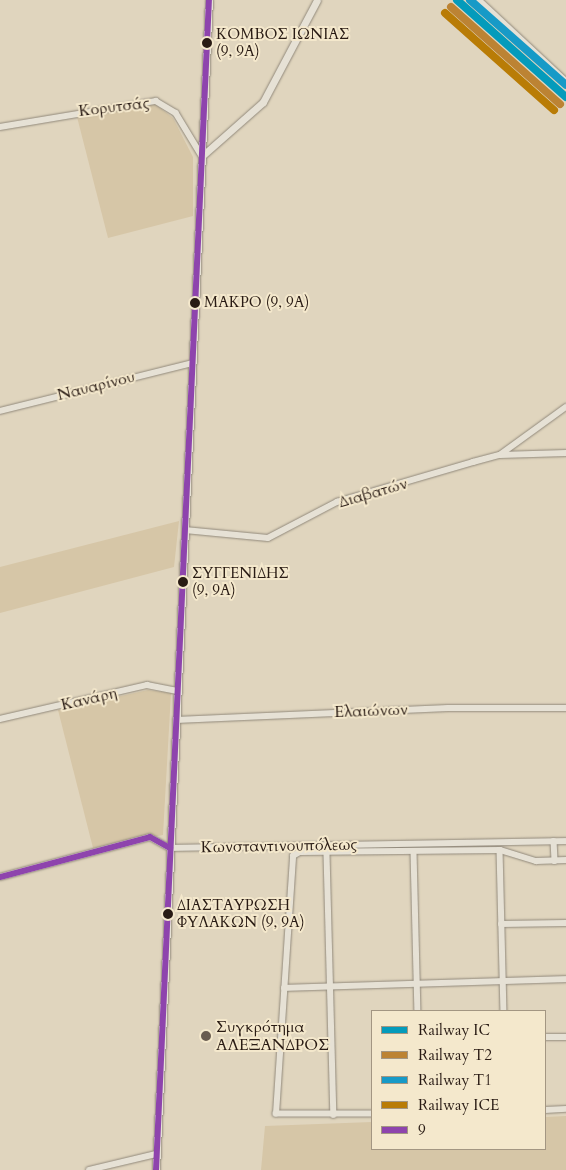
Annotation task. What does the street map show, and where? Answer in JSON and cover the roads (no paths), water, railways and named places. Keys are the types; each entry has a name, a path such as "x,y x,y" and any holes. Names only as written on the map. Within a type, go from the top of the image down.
{"street":[{"path":"156,1170 209,0"},
{"path":"202,156 263,102 317,0"},
{"path":"479,0 566,81"},
{"name":"Κορυτσάς","path":"0,127 156,101 176,113 202,156"},
{"name":"Ναυαρίνου","path":"0,411 193,363"},
{"path":"500,455 566,407"},
{"name":"Διαβατών","path":"185,530 268,538 337,502 500,455 566,453"},
{"name":"Κανάρη","path":"0,719 148,686 178,691"},
{"name":"Ελαιώνων","path":"176,720 448,708 566,708"},
{"name":"Κωνσταντινουπόλεως","path":"0,877 150,837 170,848 566,841"},
{"path":"554,841 554,860"},
{"path":"500,850 504,1010"},
{"path":"371,1114 276,1114 293,856 300,852 327,854 500,850 524,859 566,860"},
{"path":"414,852 418,1010"},
{"path":"327,854 334,1115"},
{"path":"501,924 566,923"},
{"path":"284,988 566,979"},
{"path":"546,1037 566,1036"},
{"path":"546,1110 566,1109"},
{"path":"89,1170 156,1154"}],"rail line":[{"name":"IC","path":"457,0 566,97"},
{"name":"T1","path":"470,0 566,85"},
{"name":"T2","path":"451,7 560,104"},
{"name":"ICE","path":"445,13 554,110"}],"place":[{"name":"ΚΟΜΒΟΣ ΙΩΝΙΑΣ (9, 9Α)","path":"207,43"},
{"name":"ΜΑΚΡΟ (9, 9Α)","path":"195,303"},
{"name":"ΣΥΓΓΕΝΙΔΗΣ (9, 9Α)","path":"183,582"},
{"name":"ΔΙΑΣΤΑΥΡΩΣΗ ΦΥΛΑΚΩΝ (9, 9Α)","path":"168,914"},
{"name":"Συγκρότημα ΑΛΕΞΑΝΔΡΟΣ","path":"206,1036"}]}
